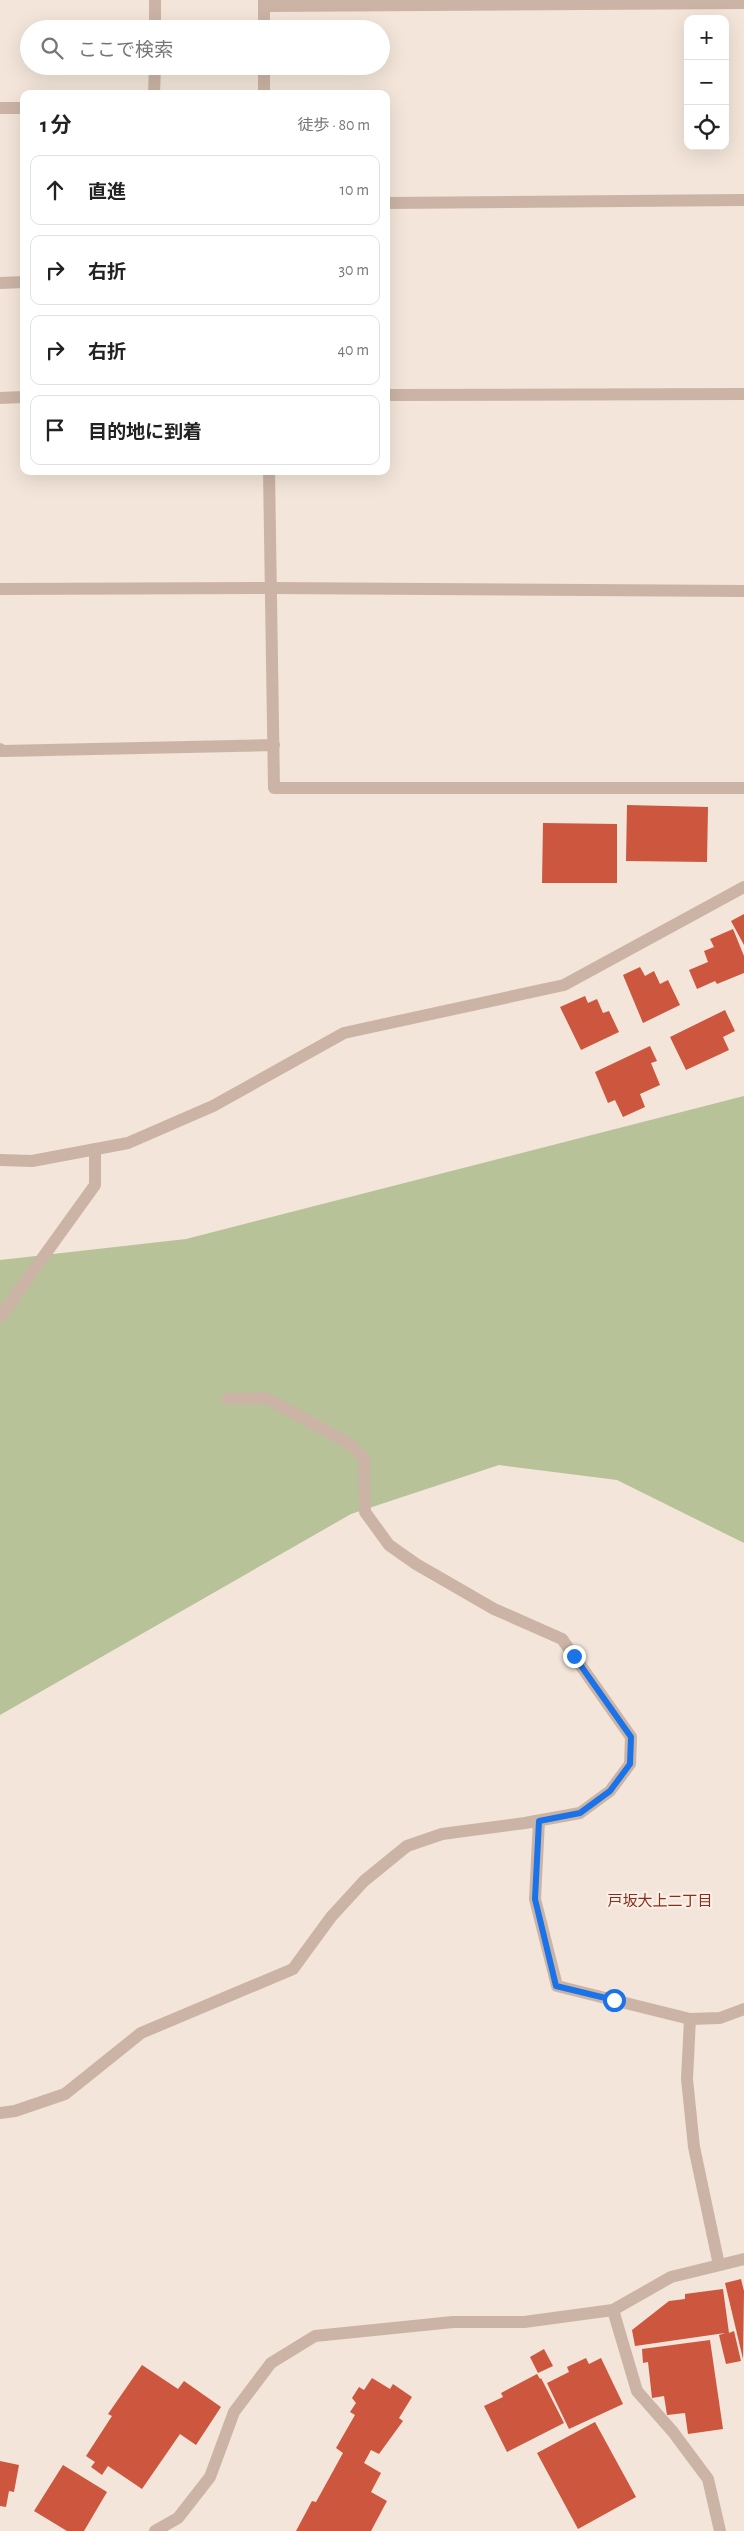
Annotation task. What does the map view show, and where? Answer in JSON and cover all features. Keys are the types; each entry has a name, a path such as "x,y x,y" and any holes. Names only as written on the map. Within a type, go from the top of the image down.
{"street":[{"path":"155,0 155,20"},
{"path":"264,20 264,3 744,3"},
{"path":"154,90 155,75"},
{"path":"264,75 264,90"},
{"path":"0,108 20,108"},
{"path":"390,203 744,200"},
{"path":"0,283 20,282"},
{"path":"390,395 744,394"},
{"path":"0,398 20,397"},
{"path":"269,475 274,788 744,788"},
{"path":"0,589 271,588 744,591"},
{"path":"0,749 2,751 274,745"},
{"path":"0,1160 32,1161 128,1143 212,1106 344,1034 564,985 744,887"},
{"path":"0,1317 95,1185 95,1149"},
{"path":"0,2113 15,2111 65,2094 141,2033 294,1969 331,1917 358,1888 407,1846 442,1834 539,1821 580,1813 610,1791 630,1764 631,1737 562,1639 494,1610 416,1564 389,1545 365,1512 364,1459 350,1444 266,1398 227,1399"},
{"path":"539,1821 535,1899 556,1986 690,2019 720,2018 744,2009"},
{"path":"690,2019 688,2089 694,2146 719,2265"},
{"path":"155,2531 178,2518 210,2477 234,2412 270,2363 315,2336 452,2322 524,2322 613,2310 671,2277 744,2259"},
{"path":"613,2310 637,2390 673,2432 708,2479 720,2531"}],"green space":[{"path":"744,1096 744,1543 617,1480 499,1465 351,1514 0,1715 0,1260 186,1239"}],"building":[{"path":"627,805 708,807 707,862 626,861"},
{"path":"543,823 617,824 617,883 542,883"},
{"path":"744,914 744,945 731,921"},
{"path":"733,929 744,956 744,973 717,984 715,981 697,989 689,970 708,962 704,951 714,947 710,939"},
{"path":"640,967 645,976 654,971 660,984 668,980 680,1005 643,1023 623,975"},
{"path":"585,996 588,1003 597,999 603,1013 609,1011 619,1032 581,1050 560,1007"},
{"path":"725,1010 735,1031 723,1037 729,1050 686,1070 670,1037"},
{"path":"650,1046 657,1061 651,1063 660,1085 640,1094 645,1107 623,1117 615,1100 608,1103 595,1072"},
{"path":"741,2279 744,2291 743,2359 725,2283"},
{"path":"723,2289 729,2333 734,2331 741,2361 726,2364 719,2335 725,2333 635,2346 632,2330 669,2301 685,2299 685,2294"},
{"path":"710,2340 723,2429 688,2434 685,2413 667,2415 664,2396 652,2398 648,2362 643,2363 642,2349"},
{"path":"544,2349 553,2366 538,2373 530,2357"},
{"path":"586,2358 589,2364 601,2358 623,2404 569,2429 547,2383 569,2372 567,2367"},
{"path":"142,2365 178,2389 184,2381 221,2407 196,2445 180,2434 142,2489 108,2466 102,2475 91,2467 95,2462 86,2456 112,2416 108,2414"},
{"path":"537,2374 541,2378 564,2423 507,2452 484,2406 503,2397 501,2393"},
{"path":"372,2378 390,2389 393,2384 412,2397 399,2418 403,2421 379,2454 371,2450 364,2463 381,2473 371,2492 387,2501 371,2531 296,2531 312,2501 316,2502 343,2453 336,2448 355,2415 350,2412 356,2403 352,2398 359,2387 364,2390"},
{"path":"595,2422 636,2497 578,2529 537,2453"},
{"path":"0,2461 19,2465 14,2492 9,2491 6,2507 0,2506"},
{"path":"63,2465 107,2492 84,2531 67,2531 34,2511"}],"district":[{"name":"戸坂大上二丁目","path":"660,1901"}],"route":[{"path":"574,1656 631,1737 630,1764 610,1791 580,1813 539,1821 535,1899 556,1986 614,2000"}]}
